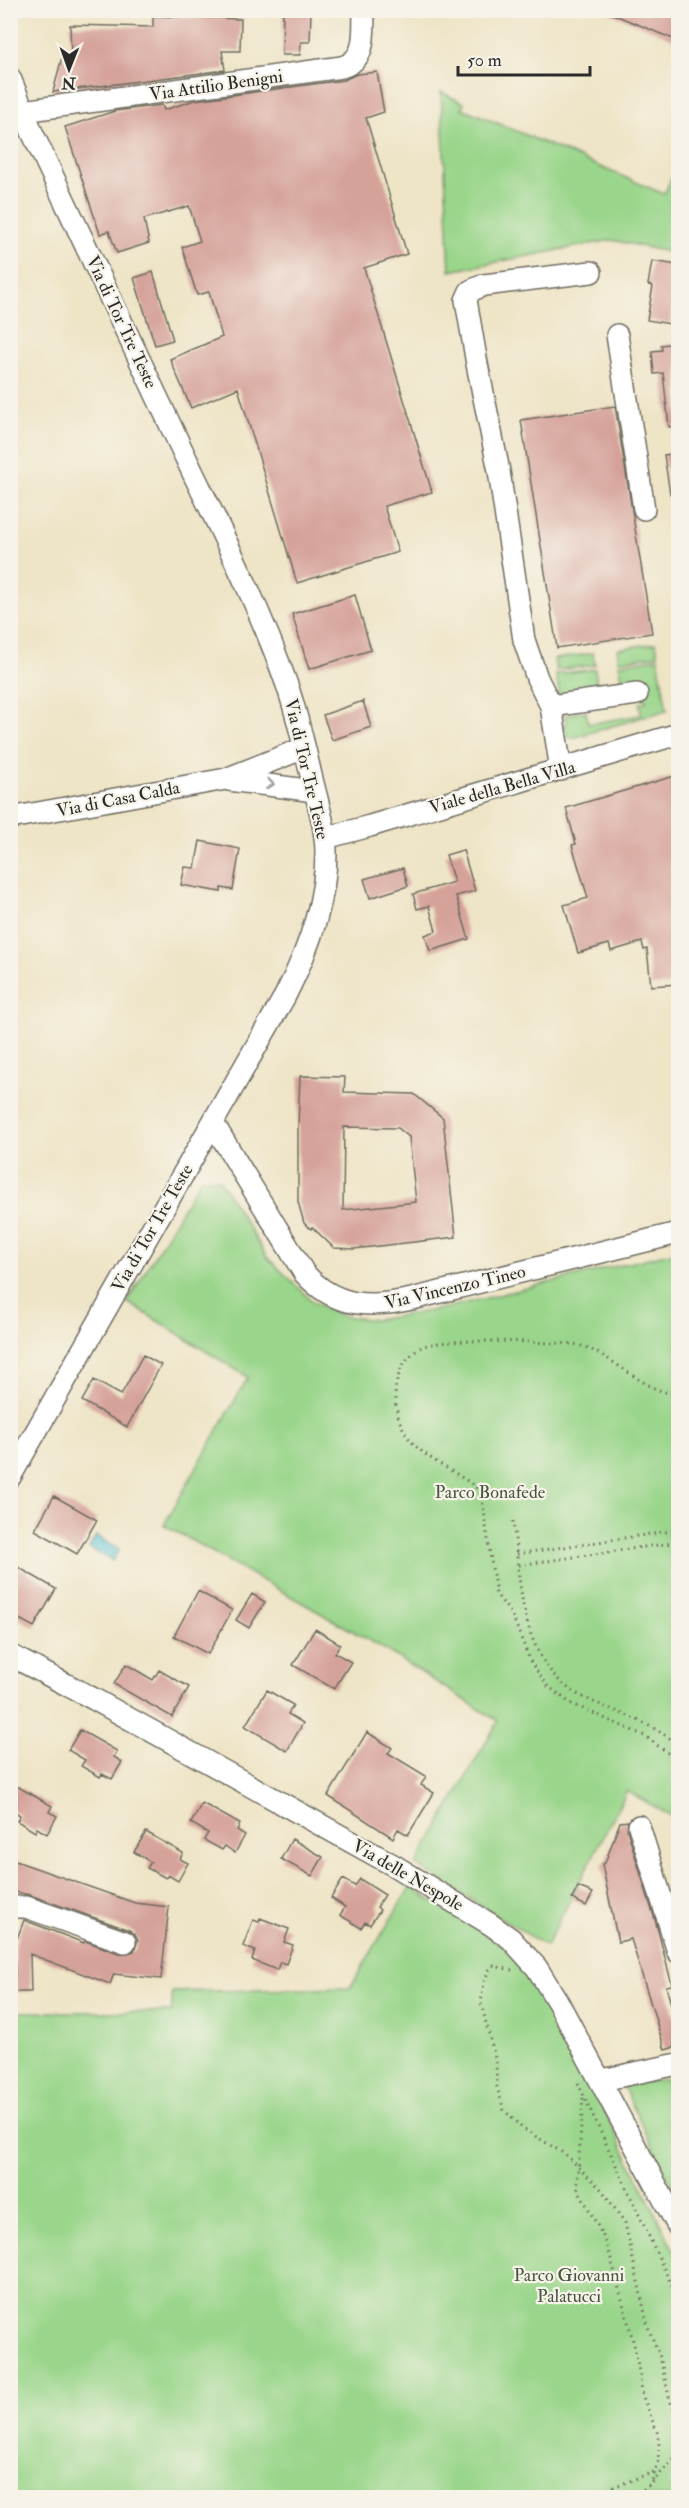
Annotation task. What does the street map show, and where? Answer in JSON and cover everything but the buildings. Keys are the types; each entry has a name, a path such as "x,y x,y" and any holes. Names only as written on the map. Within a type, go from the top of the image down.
{"street":[{"name":"Via Attilio Benigni","path":"23,111 342,67 356,60 361,51 364,10"},
{"name":"Via di Tor Tre Teste","path":"10,78 23,111 239,569 283,673 315,791 325,838 326,862 322,890 305,950 278,1010 10,1477"},
{"path":"561,770 551,706 533,668 524,640 504,498 466,300 470,291 479,286 591,272"},
{"path":"617,335 644,509"},
{"path":"551,706 637,694"},
{"name":"Viale della Bella Villa","path":"325,838 678,734"},
{"name":"Via di Casa Calda","path":"10,818 226,779 304,748"},
{"name":"Via di Casa Calda","path":"226,779 315,791"},
{"name":"Via Vincenzo Tineo","path":"213,1123 304,1273 333,1295 358,1304 386,1304 404,1301 678,1233"},
{"name":"Via delle Nespole","path":"10,1655 393,1865 503,1933 520,1947 537,1968 602,2080 678,2226"},
{"path":"639,1826 678,1952"},
{"path":"10,1907 26,1907 125,1942"},
{"path":"602,2080 678,2064"}],"path":[{"path":"678,1393 671,1394 653,1389 589,1347 564,1344 463,1342 435,1342 421,1347 408,1358 399,1372 395,1391 399,1422 411,1441 427,1455 469,1481 481,1492 496,1594 512,1615 531,1663 548,1686 570,1703 645,1736 678,1761"},
{"path":"513,1521 526,1620 542,1662 556,1678 578,1694 651,1727 678,1744"},
{"path":"518,1554 678,1530"},
{"path":"519,1565 678,1542"},
{"path":"518,1974 493,1966 484,1983 481,2003 496,2062 497,2087 504,2110 522,2128 565,2154 602,2190 625,2223 648,2327 660,2357 669,2397 678,2421"},
{"path":"577,2083 678,2299"},
{"path":"583,2096 578,2167 579,2193 603,2236 611,2259 635,2348 643,2397 657,2432 659,2443 656,2471 652,2482"},
{"path":"634,2498 678,2454"},
{"path":"500,2498 564,2496 603,2491 656,2471"}],"green space":[{"path":"441,92 464,103 462,108 664,194 678,164 678,254 612,240 450,271"},
{"path":"656,643 658,655 619,661 617,649"},
{"path":"593,653 595,665 556,670 554,659"},
{"path":"658,658 667,710 572,738 566,736 563,725 566,725 565,715 586,711 588,724 641,715 640,703 646,702 643,687 624,689 619,664"},
{"path":"595,669 598,693 560,698 556,674"},
{"name":"Parco Bonafede","path":"201,1178 219,1179 267,1257 313,1302 342,1316 375,1320 441,1309 678,1251 678,1820 627,1791 546,1946 416,1865 498,1721 381,1647 164,1525 248,1377 127,1302"},
{"name":"Parco Giovanni Palatucci","path":"410,1887 504,1946 535,1978 582,2066 678,2259 678,2497 11,2497 10,2012 172,2012 172,1992 350,1988"},
{"path":"678,2077 678,2198 623,2086"}],"water":[{"path":"96,1536 119,1550 112,1561 89,1548"}]}
